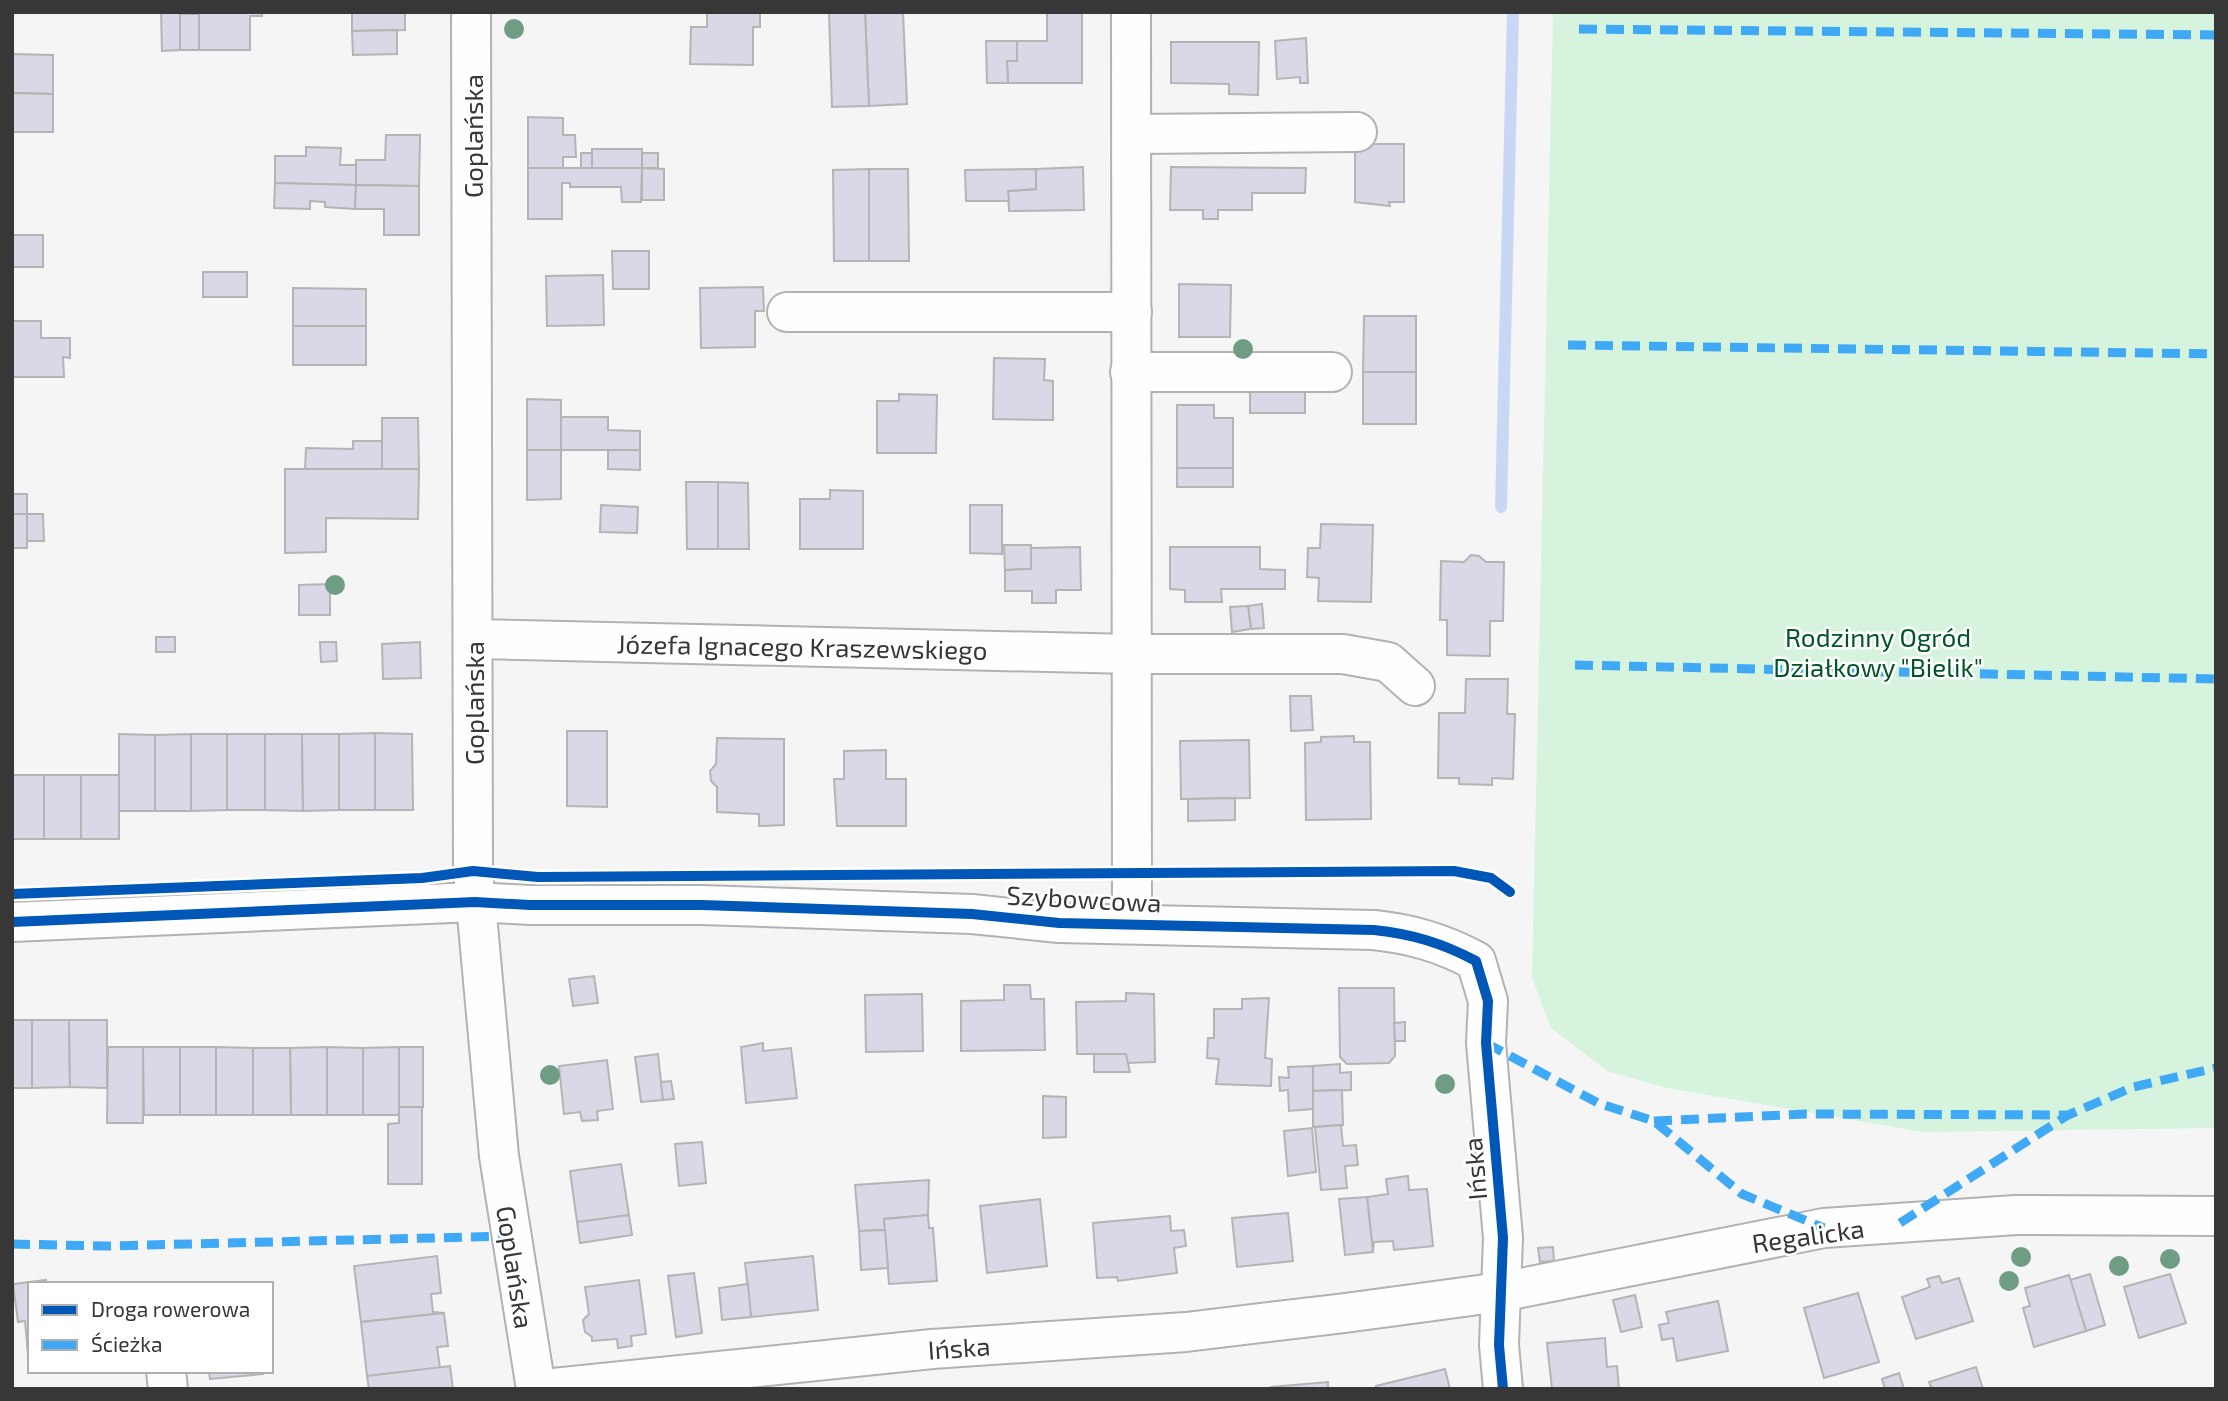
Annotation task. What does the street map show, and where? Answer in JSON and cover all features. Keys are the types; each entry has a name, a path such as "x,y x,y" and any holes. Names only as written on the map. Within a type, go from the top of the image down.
{"street":[{"name":"Goplańska","path":"471,12 475,902 499,1156 536,1389"},
{"path":"1131,12 1132,924"},
{"path":"1132,134 1357,132"},
{"path":"787,312 1132,312"},
{"path":"1130,372 1332,372"},
{"name":"Józefa Ignacego Kraszewskiego","path":"473,639 1132,654 1343,654 1373,657 1388,662 1415,686"},
{"name":"Szybowcowa","path":"12,922 475,902 959,914 1059,923 1374,930 1411,934 1446,945 1476,961 1488,1001 1486,1043"},
{"name":"Ińska","path":"544,1389 932,1349 1186,1332 1501,1292 1503,1238 1486,1043"},
{"name":"Regalicka","path":"1501,1292 1824,1228 2016,1215 2216,1216"},
{"path":"1501,1292 1499,1345 1503,1389"}],"green space":[{"name":"Rodzinny Ogród Działkowy \"Bielik\"","path":"1553,12 2216,12 2216,1128 1923,1132 1667,1088 1607,1071 1551,1028 1532,978"}],"building":[{"path":"161,12 180,12 180,50 162,51"},
{"path":"180,12 262,12 262,16 250,16 250,50 199,50 199,14"},
{"path":"352,12 405,12 405,30 352,31"},
{"path":"707,12 760,12 760,27 753,27 753,65 690,64 691,27 707,27"},
{"path":"865,12 903,12 907,104 869,106"},
{"path":"865,12 869,106 832,107 829,13"},
{"path":"1047,12 1082,12 1082,83 1008,83 1007,61 1017,61 1017,41 1047,41"},
{"path":"180,14 199,14 199,50 180,50"},
{"path":"397,30 397,54 353,55 352,31"},
{"path":"1306,38 1308,83 1300,83 1300,77 1277,79 1275,41"},
{"path":"986,41 1017,41 1017,61 1007,61 1008,83 987,83"},
{"path":"1171,42 1259,42 1258,95 1229,94 1229,84 1171,83"},
{"path":"12,54 53,55 53,94 12,93"},
{"path":"12,93 53,94 53,132 12,132"},
{"path":"528,117 563,118 563,135 575,135 576,157 563,157 563,168 528,168"},
{"path":"386,135 420,135 419,186 356,185 356,160 385,160"},
{"path":"1355,144 1404,144 1404,202 1389,202 1390,206 1355,202"},
{"path":"306,147 341,148 340,165 356,165 356,185 275,183 275,156 306,156"},
{"path":"592,149 642,149 642,168 592,168"},
{"path":"581,153 592,153 592,168 581,168"},
{"path":"642,153 658,153 658,168 642,168"},
{"path":"1083,167 1084,210 1009,211 1008,191 1036,189 1036,169"},
{"path":"1171,167 1306,168 1305,193 1252,193 1252,210 1218,210 1218,219 1203,219 1203,210 1170,210"},
{"path":"528,168 642,168 641,202 622,202 621,187 570,187 570,183 562,183 562,219 528,219"},
{"path":"642,168 664,169 664,200 642,200"},
{"path":"869,169 869,261 834,261 833,170"},
{"path":"869,169 908,169 909,261 869,261"},
{"path":"1036,169 1036,189 1008,191 1009,201 966,201 965,170"},
{"path":"275,183 356,185 355,209 325,207 325,202 310,201 310,209 274,208"},
{"path":"356,185 419,186 419,235 384,235 384,209 355,209"},
{"path":"12,235 43,235 43,267 12,267"},
{"path":"612,251 649,251 649,289 613,289"},
{"path":"203,272 247,272 247,297 203,297"},
{"path":"603,275 604,325 547,326 546,276"},
{"path":"1179,284 1231,285 1230,337 1179,337"},
{"path":"763,287 764,311 755,311 755,347 701,348 700,288"},
{"path":"293,288 366,289 366,326 293,326"},
{"path":"1364,316 1416,316 1416,372 1363,372"},
{"path":"12,321 41,321 41,338 70,338 70,358 63,357 64,377 12,377"},
{"path":"293,326 366,326 366,365 293,365"},
{"path":"994,358 1045,359 1044,380 1053,381 1053,420 993,419"},
{"path":"1363,372 1416,372 1416,424 1363,424"},
{"path":"1250,388 1305,388 1305,413 1250,413"},
{"path":"899,394 937,395 936,453 877,453 877,401 899,401"},
{"path":"527,399 561,400 561,450 527,450"},
{"path":"1177,405 1214,405 1214,418 1233,418 1233,468 1177,468"},
{"path":"561,417 608,417 608,430 640,431 640,450 561,450"},
{"path":"382,418 418,418 419,469 382,469"},
{"path":"353,441 382,441 382,469 305,469 306,448 353,449"},
{"path":"527,450 561,450 561,499 527,500"},
{"path":"608,450 640,450 640,470 608,469"},
{"path":"1177,468 1233,468 1233,487 1177,487"},
{"path":"285,469 419,469 418,519 326,518 326,552 285,553"},
{"path":"686,482 718,482 718,549 687,549"},
{"path":"718,482 748,483 749,549 718,549"},
{"path":"830,490 863,491 863,549 800,549 800,499 830,499"},
{"path":"12,494 27,494 27,514 12,514"},
{"path":"601,505 638,507 637,533 600,532"},
{"path":"970,505 1002,505 1002,554 970,553"},
{"path":"12,514 27,514 27,548 12,548"},
{"path":"27,514 43,514 44,541 27,541"},
{"path":"1321,524 1373,525 1371,602 1318,601 1319,578 1307,577 1308,548 1320,548"},
{"path":"1004,545 1031,545 1031,569 1005,570"},
{"path":"1080,547 1081,590 1056,590 1056,603 1032,603 1032,591 1005,591 1005,570 1031,569 1031,548"},
{"path":"1170,547 1260,547 1260,569 1285,570 1285,589 1221,589 1222,602 1185,602 1185,590 1170,589"},
{"path":"1471,555 1479,556 1486,562 1504,562 1503,621 1490,621 1490,656 1447,655 1447,620 1440,620 1441,561 1464,562"},
{"path":"330,584 330,615 299,615 299,585"},
{"path":"1262,604 1264,628 1251,629 1248,606"},
{"path":"1248,606 1251,629 1232,632 1230,607"},
{"path":"156,637 175,637 175,652 156,652"},
{"path":"320,642 336,642 337,661 321,662"},
{"path":"420,642 421,678 383,679 382,644"},
{"path":"1466,679 1508,679 1507,714 1515,714 1513,779 1492,778 1492,785 1459,784 1459,778 1438,778 1439,713 1465,713"},
{"path":"1290,696 1311,696 1313,730 1291,731"},
{"path":"567,731 607,731 607,807 567,806"},
{"path":"375,733 375,810 339,810 339,734"},
{"path":"375,733 412,734 413,810 375,810"},
{"path":"119,734 155,735 155,811 119,811"},
{"path":"191,734 227,734 227,810 191,811"},
{"path":"191,734 191,811 155,811 155,735"},
{"path":"227,734 265,734 265,810 227,810"},
{"path":"265,734 302,734 303,811 265,810"},
{"path":"302,734 339,734 339,810 303,811"},
{"path":"1354,736 1354,742 1370,742 1371,819 1306,820 1305,743 1321,742 1321,737"},
{"path":"717,738 784,739 784,825 759,826 759,814 717,812 717,787 711,781 710,771 716,764"},
{"path":"1249,740 1250,798 1181,799 1180,741"},
{"path":"886,750 886,779 906,779 906,826 837,826 834,779 844,779 844,751"},
{"path":"12,775 44,775 44,839 12,839"},
{"path":"44,775 81,775 81,839 44,839"},
{"path":"81,775 119,775 119,839 81,839"},
{"path":"1235,798 1235,820 1188,821 1188,799"},
{"path":"594,976 598,1003 573,1006 569,979"},
{"path":"1004,985 1030,985 1031,999 1044,999 1045,1050 961,1051 961,1001 1004,1000"},
{"path":"1339,988 1394,988 1395,1056 1389,1063 1347,1064 1340,1057"},
{"path":"1126,993 1154,994 1155,1062 1127,1063 1126,1054 1077,1054 1076,1002 1126,1001"},
{"path":"922,994 923,1051 866,1052 865,995"},
{"path":"1269,998 1265,1058 1272,1059 1271,1086 1216,1084 1219,1059 1207,1058 1208,1038 1214,1038 1214,1009 1242,1009 1242,999"},
{"path":"12,1020 32,1020 32,1088 12,1088"},
{"path":"32,1020 69,1020 70,1087 32,1088"},
{"path":"69,1020 107,1020 107,1088 70,1087"},
{"path":"1405,1022 1405,1041 1395,1041 1394,1023"},
{"path":"763,1043 763,1051 791,1048 797,1098 746,1103 741,1047"},
{"path":"108,1047 143,1047 143,1123 107,1123"},
{"path":"143,1047 180,1047 180,1115 144,1115"},
{"path":"180,1047 216,1047 216,1115 180,1115"},
{"path":"216,1047 253,1048 253,1115 216,1115"},
{"path":"327,1047 363,1048 363,1115 327,1115"},
{"path":"327,1047 327,1115 291,1115 290,1048"},
{"path":"399,1047 399,1115 363,1115 363,1048"},
{"path":"399,1047 423,1047 423,1107 399,1107"},
{"path":"253,1048 290,1048 291,1115 253,1115"},
{"path":"658,1054 663,1100 641,1102 635,1057"},
{"path":"1094,1054 1126,1054 1130,1072 1094,1072"},
{"path":"607,1060 613,1109 597,1111 598,1120 582,1121 580,1112 564,1114 559,1066"},
{"path":"1340,1064 1340,1073 1351,1072 1351,1090 1313,1091 1313,1066"},
{"path":"1313,1066 1313,1109 1289,1111 1288,1090 1280,1091 1279,1077 1289,1078 1288,1067"},
{"path":"671,1081 674,1099 663,1100 661,1082"},
{"path":"1342,1090 1343,1125 1313,1127 1313,1091"},
{"path":"1043,1096 1066,1097 1066,1137 1043,1138"},
{"path":"399,1107 422,1107 422,1184 388,1184 388,1124 399,1123"},
{"path":"1341,1125 1343,1146 1356,1145 1358,1165 1345,1166 1347,1188 1321,1190 1315,1127"},
{"path":"1312,1128 1316,1172 1288,1176 1284,1131"},
{"path":"702,1142 706,1183 679,1186 675,1144"},
{"path":"621,1164 629,1215 577,1222 570,1171"},
{"path":"1408,1176 1409,1190 1427,1189 1433,1246 1394,1250 1393,1241 1374,1242 1373,1252 1367,1197 1388,1194 1386,1179"},
{"path":"929,1180 928,1215 884,1219 885,1230 859,1231 855,1185"},
{"path":"1367,1197 1373,1252 1345,1255 1339,1199"},
{"path":"1040,1199 1047,1266 987,1273 980,1206"},
{"path":"1288,1213 1293,1261 1237,1267 1232,1218"},
{"path":"629,1215 632,1235 580,1243 577,1222"},
{"path":"928,1215 929,1228 933,1228 937,1281 889,1284 884,1219"},
{"path":"1170,1216 1171,1231 1184,1230 1186,1246 1174,1248 1177,1273 1118,1281 1117,1277 1097,1278 1093,1223"},
{"path":"885,1230 888,1268 861,1270 859,1231"},
{"path":"1553,1247 1554,1261 1540,1262 1538,1248"},
{"path":"437,1256 441,1293 431,1294 433,1312 444,1313 361,1322 354,1266"},
{"path":"813,1256 818,1310 751,1317 745,1263"},
{"path":"694,1273 702,1333 676,1337 668,1276"},
{"path":"2090,1274 2105,1325 2086,1331 2070,1280"},
{"path":"2170,1274 2186,1323 2139,1338 2124,1287"},
{"path":"2069,1275 2086,1331 2034,1347 2023,1308 2030,1306 2025,1288"},
{"path":"1939,1276 1942,1283 1959,1278 1973,1321 1916,1339 1902,1297 1930,1287 1927,1279"},
{"path":"639,1280 646,1334 631,1336 632,1346 618,1348 617,1339 592,1341 592,1337 585,1332 583,1320 589,1314 585,1287"},
{"path":"28,1282 28,1355 25,1321 18,1322 13,1284"},
{"path":"748,1284 751,1317 722,1320 719,1288"},
{"path":"1858,1293 1879,1362 1824,1378 1804,1308"},
{"path":"1635,1295 1642,1327 1621,1332 1613,1300"},
{"path":"1718,1301 1728,1351 1677,1361 1673,1338 1662,1340 1659,1325 1669,1323 1666,1312"},
{"path":"444,1313 448,1346 437,1347 440,1368 367,1376 361,1322"},
{"path":"1605,1338 1607,1367 1617,1366 1619,1389 1552,1389 1547,1343"},
{"path":"450,1366 453,1389 369,1389 367,1376"},
{"path":"1976,1367 1983,1389 1932,1389 1929,1382"},
{"path":"1445,1369 1450,1389 1377,1389 1376,1386"},
{"path":"209,1373 263,1373 263,1374 210,1379"},
{"path":"1899,1373 1904,1389 1885,1389 1882,1379"},
{"path":"1328,1382 1328,1389 1271,1389 1271,1387"}],"waterway":[{"path":"1501,507 1513,12"}],"marked path":[{"path":"1579,29 2216,35"},
{"path":"1568,345 2216,354"},
{"path":"1575,665 2216,679"},
{"path":"1486,1043 1598,1103 1654,1121 1742,1194 1824,1228"},
{"path":"1654,1121 1805,1114 2068,1115 2133,1087 2216,1068"},
{"path":"1900,1223 2068,1115"},
{"path":"12,1244 106,1246 511,1236"}],"cycle path":[{"path":"12,894 422,878 473,871 538,877 1454,871 1491,878 1510,892"},
{"path":"12,922 475,902 530,905 701,905 972,914 1059,923 1374,930 1426,940 1476,961 1488,1001 1486,1043 1503,1238 1499,1345 1503,1389"}]}
